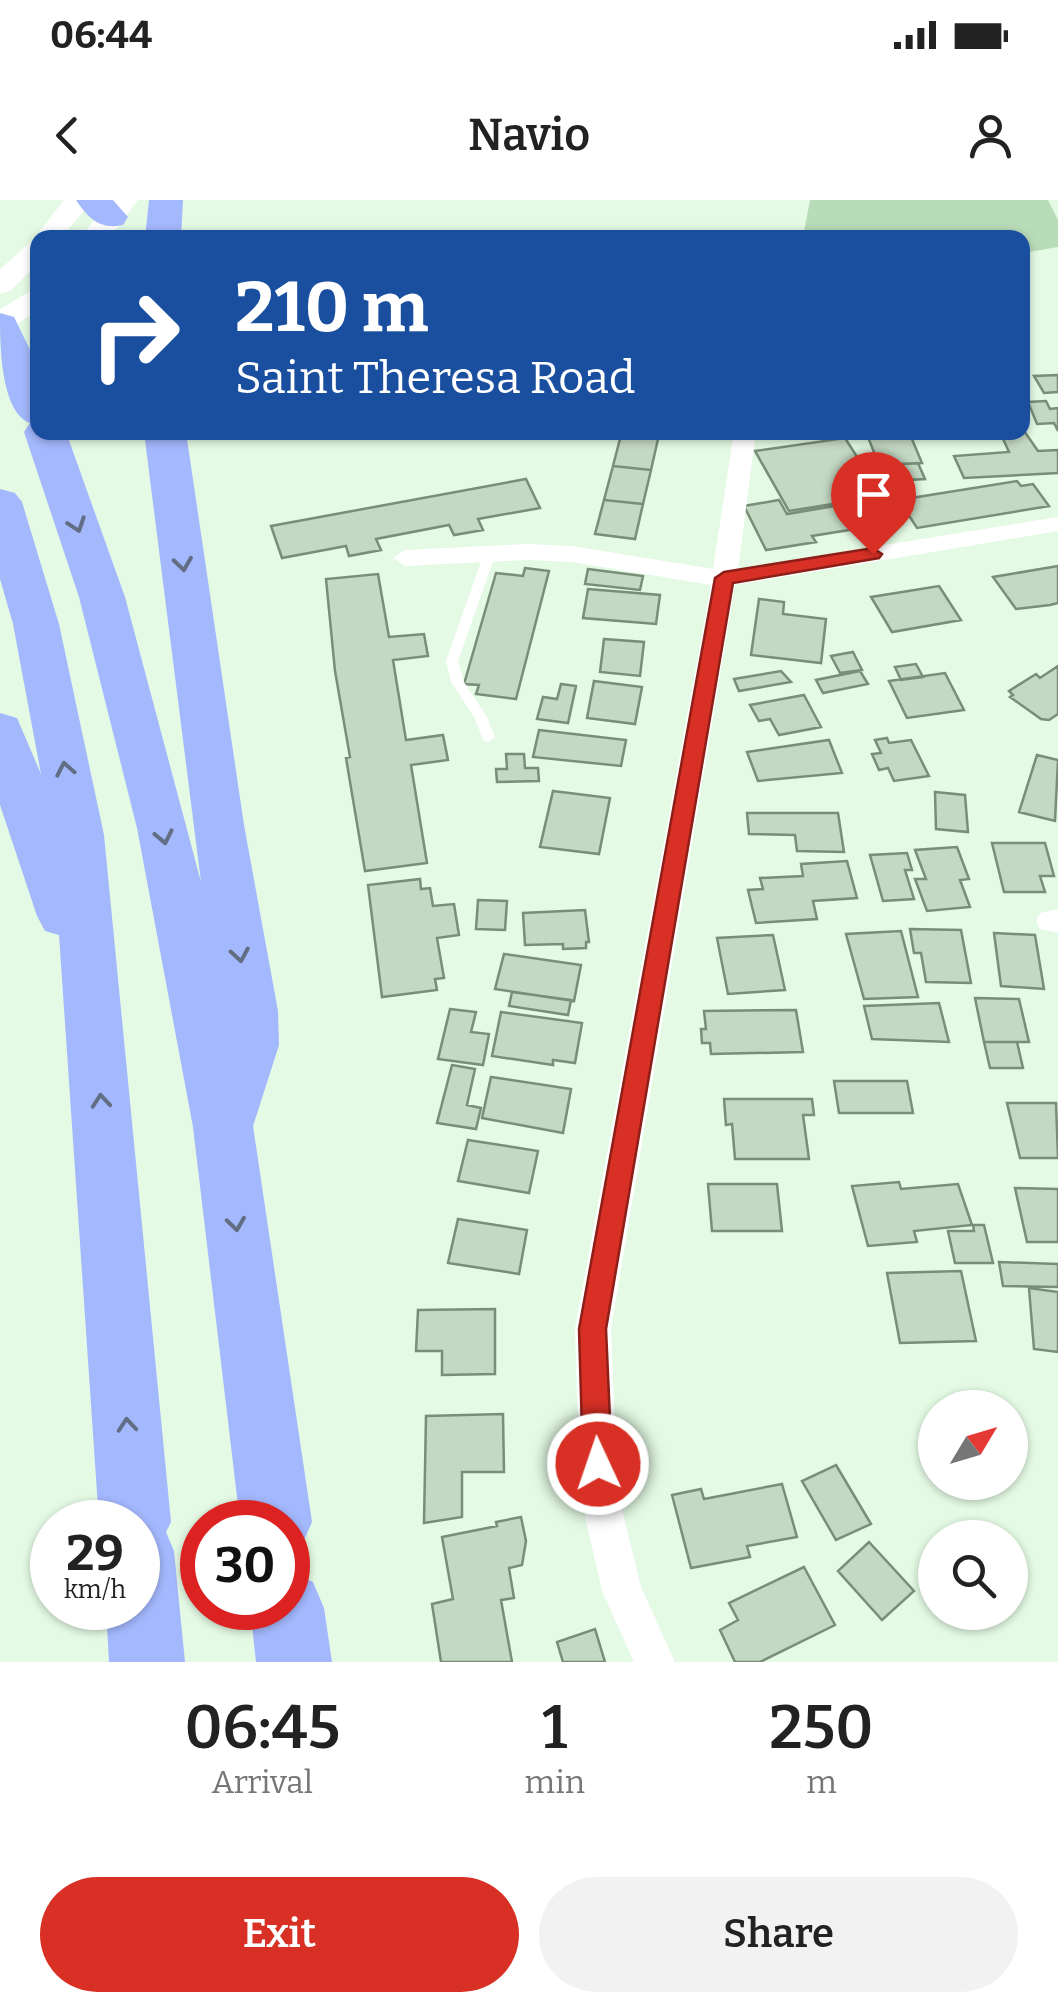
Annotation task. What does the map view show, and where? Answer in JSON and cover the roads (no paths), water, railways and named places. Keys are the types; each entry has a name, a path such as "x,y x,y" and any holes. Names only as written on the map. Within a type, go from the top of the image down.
{"highway":[{"path":"164,230 166,200"},
{"path":"0,324 30,394"},
{"path":"48,440 102,597 163,828 223,1127 273,1500"},
{"path":"166,440 218,825 249,1011 250,1044 223,1127"},
{"path":"0,502 36,624 78,834 133,1500"},
{"path":"0,730 93,1004"},
{"path":"144,1630 147,1662"},
{"path":"290,1630 294,1662"}],"main road":[{"path":"53,230 79,200"},
{"path":"0,285 30,255"},
{"path":"0,324 30,302"}],"street":[{"path":"655,1662 622,1591 599,1494 593,1329 724,578 744,440"},
{"path":"404,558 490,552 572,554 724,578 1058,524"}],"lane":[{"path":"488,737 486,722 453,678 452,661 490,552"}]}
